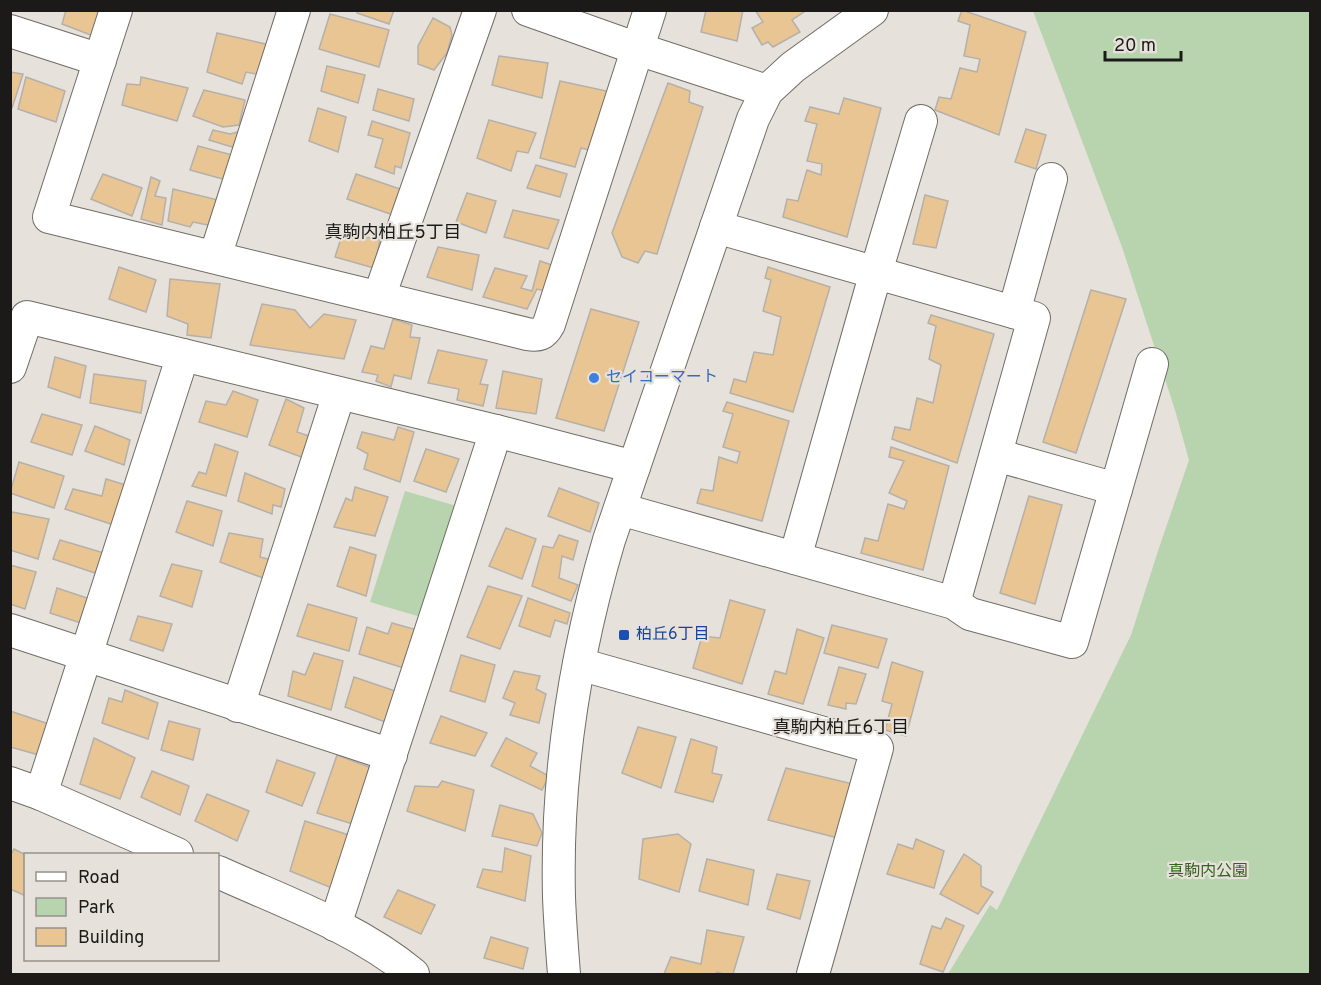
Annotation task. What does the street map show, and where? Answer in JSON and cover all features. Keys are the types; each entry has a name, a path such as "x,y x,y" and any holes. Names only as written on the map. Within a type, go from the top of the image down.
{"street":[{"path":"116,10 49,217 537,335 545,331 549,324 650,10"},
{"path":"215,257 294,10"},
{"path":"379,297 480,10"},
{"path":"528,10 767,91"},
{"path":"564,975 559,896 561,807 568,729 598,576 753,119 767,91 793,67 872,10"},
{"path":"10,31 100,60"},
{"path":"795,558 921,122"},
{"path":"1014,312 1051,179"},
{"path":"716,227 1034,318 954,603"},
{"path":"10,367 27,317 496,431 634,467"},
{"path":"172,853 20,789 86,656 183,354"},
{"path":"620,509 954,603 970,614 1072,642 1152,364"},
{"path":"238,706 339,394"},
{"path":"335,925 496,431"},
{"path":"996,455 1116,489"},
{"path":"10,630 391,756"},
{"path":"579,664 877,748 813,975"},
{"path":"219,872 335,925 378,949 412,975"}],"green space":[{"name":"真駒内公園","path":"1033,11 1310,11 1310,974 948,974 990,905 997,910 1131,635 1189,460 1122,247"},
{"path":"405,491 467,509 434,621 370,602"}],"building":[{"path":"66,10 104,10 96,37 62,24"},
{"path":"358,10 394,10 389,24 357,13"},
{"path":"706,10 743,10 737,41 701,32"},
{"path":"755,10 807,10 792,20 800,32 773,47 768,42 762,45 752,28 763,22"},
{"path":"962,10 1026,32 999,135 935,110 939,97 951,99 960,68 977,72 980,59 964,56 970,25 958,21"},
{"path":"330,14 389,30 379,67 319,49"},
{"path":"433,18 450,27 452,35 447,53 434,70 418,64 418,46"},
{"path":"217,33 270,45 261,75 246,72 242,84 207,72"},
{"path":"499,56 548,63 542,98 492,85"},
{"path":"327,66 365,75 358,103 321,91"},
{"path":"10,72 23,74 12,108 10,108"},
{"path":"26,77 65,91 56,122 18,109"},
{"path":"141,77 188,88 177,121 122,105 127,84 140,85"},
{"path":"560,81 611,92 593,151 581,148 575,167 540,158"},
{"path":"668,83 690,91 689,102 703,107 657,254 645,251 638,263 622,257 612,233"},
{"path":"378,89 414,99 409,121 373,110"},
{"path":"204,90 245,100 239,125 223,127 193,116"},
{"path":"844,98 881,108 847,237 783,217 787,199 798,201 807,170 821,175 822,164 807,161 817,124 805,121 810,107 839,114"},
{"path":"318,108 346,117 338,152 309,141"},
{"path":"489,120 536,133 528,153 517,151 511,171 477,158"},
{"path":"372,121 410,133 401,168 395,166 394,174 375,167 383,139 368,135"},
{"path":"1026,129 1046,135 1036,169 1015,162"},
{"path":"213,130 230,134 241,131 242,150 209,140"},
{"path":"198,146 236,156 230,181 190,170"},
{"path":"536,165 567,174 560,197 527,188"},
{"path":"103,174 142,188 132,216 91,199"},
{"path":"356,174 403,190 396,216 347,199"},
{"path":"151,177 160,181 155,196 166,198 162,225 141,219"},
{"path":"173,189 218,200 213,226 193,222 190,227 168,221"},
{"path":"467,193 496,201 486,233 456,222"},
{"path":"925,195 948,201 936,248 913,244"},
{"path":"513,210 559,220 548,249 504,237"},
{"path":"343,232 380,240 374,268 335,257"},
{"path":"438,247 479,255 472,290 427,277"},
{"path":"540,261 561,268 558,294 537,289 527,309 483,297 495,268 527,276 521,288 532,291"},
{"path":"119,267 156,280 146,312 109,299"},
{"path":"768,267 830,287 793,412 730,393 734,379 746,382 754,352 773,355 781,317 763,311 771,280 765,278"},
{"path":"170,279 220,284 211,338 187,335 188,324 167,316"},
{"path":"1091,290 1126,299 1076,453 1043,442"},
{"path":"262,304 295,310 310,328 324,314 356,320 344,359 250,345"},
{"path":"591,309 639,322 604,431 556,418"},
{"path":"931,315 994,334 957,463 892,439 895,427 910,430 917,398 933,403 941,365 929,359 936,326 928,323"},
{"path":"393,319 412,325 410,337 420,338 411,379 394,375 391,387 376,381 378,375 362,372 371,346 384,349"},
{"path":"438,350 487,360 480,384 488,385 483,406 457,400 459,389 428,383"},
{"path":"55,357 86,366 80,398 48,387"},
{"path":"503,371 542,379 536,414 496,408"},
{"path":"94,374 146,381 141,413 90,403"},
{"path":"233,391 258,400 247,437 199,422 206,401 226,405"},
{"path":"286,399 304,408 297,432 309,436 304,458 269,445"},
{"path":"727,402 789,421 762,521 697,503 701,489 713,491 719,457 737,463 740,452 723,447 733,414 723,411"},
{"path":"42,414 82,425 72,455 31,442"},
{"path":"95,426 130,440 124,465 85,451"},
{"path":"398,427 414,432 400,482 364,469 368,454 357,448 362,432 394,440"},
{"path":"215,444 238,452 226,496 192,486 199,472 206,474"},
{"path":"891,447 949,466 923,570 861,553 865,538 878,541 888,504 904,509 907,501 889,493 904,461 889,457"},
{"path":"426,449 459,459 446,492 414,481"},
{"path":"19,462 64,476 54,508 10,493"},
{"path":"245,473 285,489 281,507 273,505 272,514 238,501"},
{"path":"106,479 126,485 117,526 65,509 73,489 102,496"},
{"path":"355,487 388,497 375,536 334,527 346,498 352,501"},
{"path":"559,488 599,503 590,532 548,516"},
{"path":"1029,496 1062,505 1035,604 1000,593"},
{"path":"187,501 222,511 213,546 176,532"},
{"path":"12,512 49,519 38,559 10,550 10,515"},
{"path":"506,528 536,539 522,579 489,566"},
{"path":"229,533 263,539 260,557 276,561 271,581 220,562"},
{"path":"559,535 578,541 573,560 562,556 559,578 578,585 571,601 532,586 543,546 553,548"},
{"path":"60,540 104,553 98,574 53,559"},
{"path":"350,547 376,555 366,596 337,586"},
{"path":"172,564 202,571 192,607 160,596"},
{"path":"10,565 36,572 25,609 10,604"},
{"path":"488,586 522,596 500,649 467,637"},
{"path":"57,588 93,600 87,625 50,613"},
{"path":"528,598 570,613 567,624 555,620 550,637 519,626"},
{"path":"730,600 765,610 742,684 693,668 702,636 720,638"},
{"path":"308,604 357,618 349,651 297,636"},
{"path":"138,616 172,624 163,651 130,640"},
{"path":"392,623 417,630 407,669 359,654 367,627 388,634"},
{"path":"832,625 887,639 878,668 824,653"},
{"path":"797,629 824,638 803,704 768,694 775,671 786,674"},
{"path":"314,653 343,661 331,710 288,696 293,671 305,675"},
{"path":"461,655 495,665 485,702 450,691"},
{"path":"892,662 923,672 906,736 885,730 892,704 882,701"},
{"path":"839,667 866,674 856,704 846,703 846,709 828,705"},
{"path":"514,671 540,676 536,689 546,694 539,723 510,715 515,703 503,698"},
{"path":"354,677 398,692 388,723 345,707"},
{"path":"125,690 158,703 148,739 102,723 109,698 122,702"},
{"path":"10,711 49,724 39,755 10,747"},
{"path":"441,716 487,733 475,756 430,743"},
{"path":"169,721 200,729 193,760 161,750"},
{"path":"638,727 676,737 661,788 622,773"},
{"path":"94,738 135,758 120,799 80,784"},
{"path":"506,738 537,753 530,766 549,776 542,790 491,766"},
{"path":"691,739 717,747 712,773 722,775 713,802 675,792"},
{"path":"337,755 377,770 356,825 317,813"},
{"path":"277,760 315,773 302,806 266,792"},
{"path":"786,768 853,784 838,838 768,820"},
{"path":"152,771 189,786 180,815 141,797"},
{"path":"442,781 474,790 465,831 407,811 415,786 438,787"},
{"path":"207,794 249,811 237,841 195,821"},
{"path":"500,805 533,814 542,833 537,846 492,836"},
{"path":"305,821 349,835 332,888 290,871"},
{"path":"678,834 691,844 679,892 639,879 643,839"},
{"path":"916,839 944,851 934,888 887,874 898,844 913,849"},
{"path":"505,848 531,856 525,901 477,887 483,869 502,872"},
{"path":"14,849 24,854 24,895 10,889 10,856"},
{"path":"964,854 981,866 981,886 993,892 978,914 940,894"},
{"path":"707,859 754,870 748,905 699,891"},
{"path":"777,874 810,881 800,919 767,909"},
{"path":"398,890 435,905 421,934 384,917"},
{"path":"946,918 964,926 943,972 920,964 932,926 941,929"},
{"path":"707,930 744,937 733,974 717,972 716,974 664,974 671,957 701,964"},
{"path":"491,937 528,948 523,969 484,958"}],"place":[{"name":"セイコーマート","path":"594,378"},
{"name":"柏丘6丁目","path":"624,635"}],"district":[{"name":"真駒内柏丘5丁目","path":"393,233"},
{"name":"真駒内柏丘6丁目","path":"841,728"}]}
